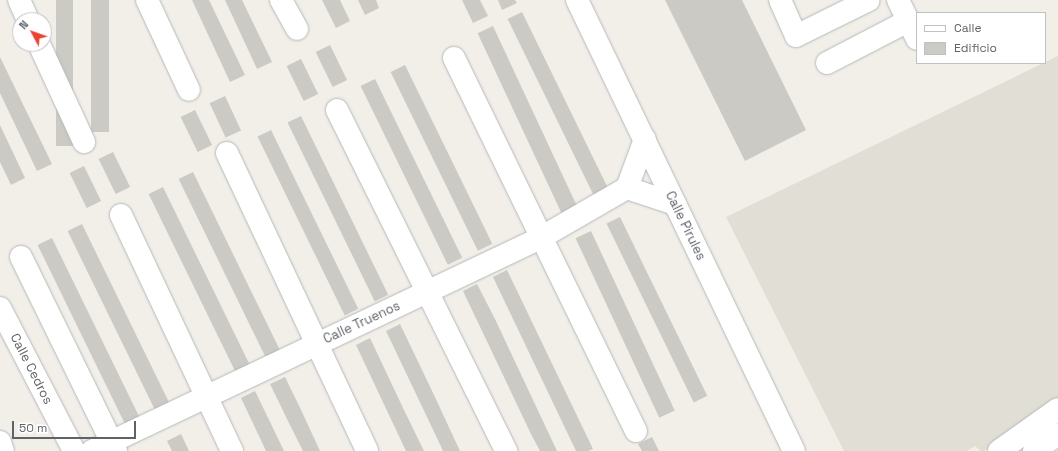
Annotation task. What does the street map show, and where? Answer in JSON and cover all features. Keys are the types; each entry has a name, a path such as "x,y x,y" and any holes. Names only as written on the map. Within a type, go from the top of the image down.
{"street":[{"path":"19,0 24,12"},
{"path":"147,0 189,90"},
{"path":"281,0 296,29"},
{"name":"Calle Pirules","path":"577,0 794,451"},
{"path":"780,0 796,36 870,0"},
{"path":"827,63 913,30 898,0"},
{"path":"43,52 84,142"},
{"path":"454,58 636,431"},
{"path":"338,110 506,451"},
{"path":"645,139 627,188 675,204"},
{"path":"227,153 367,451"},
{"name":"Calle Truenos","path":"106,448 206,397 542,237 627,188"},
{"path":"121,215 232,451"},
{"path":"21,257 106,448"},
{"name":"Calle Cedros","path":"0,308 74,451"},
{"path":"999,451 1058,409"},
{"path":"1034,451 1058,434"},
{"path":"0,442 3,451"}],"shaded area":[{"path":"1058,56 1058,400 984,451 981,451 975,446 967,451 844,451 726,217 1042,64 1046,64 1046,62"}],"building":[{"path":"56,0 73,0 73,146 56,146"},
{"path":"91,0 109,0 109,132 91,132"},
{"path":"192,0 209,0 245,75 230,82"},
{"path":"225,0 242,0 272,62 257,69"},
{"path":"322,0 340,0 350,21 336,28"},
{"path":"358,0 376,0 379,8 365,15"},
{"path":"462,0 480,0 488,16 473,23"},
{"path":"498,0 515,0 517,3 502,10"},
{"path":"665,0 742,0 806,130 745,161"},
{"path":"522,12 609,191 595,198 508,19"},
{"path":"493,26 577,205 561,213 478,33"},
{"path":"330,45 347,80 333,87 316,52"},
{"path":"0,57 52,164 37,171 0,93"},
{"path":"301,59 318,94 304,101 287,66"},
{"path":"405,65 492,244 478,251 391,72"},
{"path":"375,79 462,258 448,265 361,86"},
{"path":"225,96 241,130 226,138 210,103"},
{"path":"195,110 212,145 198,152 181,117"},
{"path":"301,116 388,295 375,301 288,123"},
{"path":"0,125 25,178 11,185 0,162"},
{"path":"271,130 358,309 345,315 258,137"},
{"path":"113,152 130,187 116,194 99,159"},
{"path":"84,166 101,201 87,208 70,173"},
{"path":"193,172 280,351 266,358 179,179"},
{"path":"163,187 250,366 236,373 149,194"},
{"path":"620,217 707,396 694,402 607,224"},
{"path":"82,224 169,403 155,410 68,231"},
{"path":"591,231 675,410 659,418 576,238"},
{"path":"52,238 139,417 125,424 38,245"},
{"path":"507,270 593,449 588,451 576,451 493,277"},
{"path":"477,284 557,451 540,451 531,434 463,291"},
{"path":"400,324 460,451 443,451 386,331"},
{"path":"370,338 424,451 406,451 356,345"},
{"path":"285,377 320,451 303,451 270,384"},
{"path":"255,391 284,451 266,451 241,398"},
{"path":"181,434 189,451 172,451 167,441"},
{"path":"652,437 659,451 642,451 638,444"}]}
